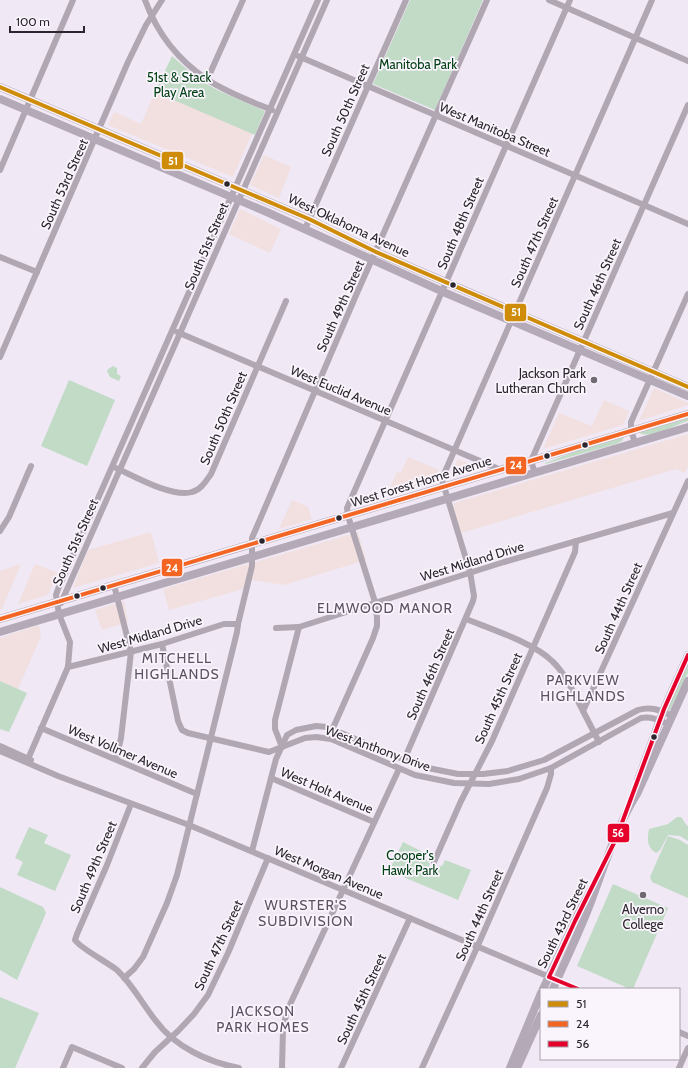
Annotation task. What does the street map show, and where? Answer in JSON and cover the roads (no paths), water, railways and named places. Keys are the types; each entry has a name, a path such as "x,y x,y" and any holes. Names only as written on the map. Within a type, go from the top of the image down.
{"main road":[{"name":"West Oklahoma Avenue","path":"0,88 298,214 374,256 442,291 688,396"},
{"name":"West Oklahoma Avenue","path":"0,99 305,229 446,282 688,387"},
{"path":"269,213 270,211 274,210 298,214"},
{"name":"West Forest Home Avenue","path":"0,632 252,557 350,521 446,493 502,470 688,414"},
{"name":"West Forest Home Avenue","path":"0,619 251,544 350,521 446,493 535,472 688,427"},
{"name":"South 43rd Street","path":"630,806 633,792 663,712 688,655"},
{"name":"South 43rd Street","path":"544,988 553,978 579,912 603,869 630,806 637,794 688,681"},
{"name":"South 43rd Street","path":"553,978 553,988"},
{"path":"517,1068 538,1013 540,1000"},
{"path":"510,1068 538,1013"}],"street":[{"path":"0,170 73,0"},
{"path":"145,0 151,16 165,40 184,62 208,80 226,90 277,112"},
{"name":"South 53rd Street","path":"0,357 128,62 146,25 162,0"},
{"path":"208,80 243,0"},
{"name":"South 51st Street","path":"239,189 269,109 318,0"},
{"name":"South 51st Street","path":"59,614 59,602 56,595 58,589 173,330 234,198 277,112 327,0"},
{"name":"South 50th Street","path":"305,229 406,0"},
{"name":"South 49th Street","path":"189,825 212,738 252,566 252,538 315,390 487,0"},
{"path":"548,0 688,61"},
{"name":"South 48th Street","path":"350,521 347,508 570,0"},
{"name":"South 47th Street","path":"446,493 442,480 454,450 652,0"},
{"name":"West Manitoba Street","path":"294,54 688,224"},
{"name":"South 46th Street","path":"532,461 688,105"},
{"name":"South 51st Street","path":"59,602 180,333 234,198"},
{"path":"0,257 37,272"},
{"path":"635,443 631,430 632,422 688,294"},
{"name":"South 50th Street","path":"119,469 166,490 178,493 192,492 202,486 211,474 286,301"},
{"name":"West Euclid Avenue","path":"173,330 502,470"},
{"path":"532,461 535,472"},
{"path":"0,531 9,517 31,466"},
{"path":"113,466 119,469"},
{"name":"South 44th Street","path":"583,710 688,482"},
{"name":"South 46th Street","path":"404,760 471,608 474,596 470,572 446,493"},
{"name":"West Midland Drive","path":"276,628 299,627 470,572 673,513"},
{"path":"332,728 374,635 377,618 375,602 350,521"},
{"name":"South 45th Street","path":"434,862 470,784 492,741 575,552 576,541"},
{"path":"114,585 131,652 121,738 116,759"},
{"path":"28,759 68,667 70,642 59,614"},
{"path":"466,619 532,647 552,661 561,671 600,742"},
{"name":"West Midland Drive","path":"68,667 162,644 224,624 238,624"},
{"path":"252,851 276,759 282,747 275,728 275,720 299,627"},
{"name":"West Anthony Drive","path":"162,644 178,721 182,730 188,733 269,752 305,738 323,737 331,739 415,776 433,780 470,784 506,782 533,775 551,768 641,718 647,717 668,724"},
{"name":"West Anthony Drive","path":"282,747 287,736 296,730 316,726 332,728 404,760 435,770 458,774 476,774 508,771 539,762 557,754 638,710 650,708 672,716"},
{"name":"West Vollmer Avenue","path":"41,728 197,794"},
{"name":"West Morgan Avenue","path":"0,746 70,780"},
{"name":"West Morgan Avenue","path":"0,751 58,776 189,825 576,988"},
{"name":"South 44th Street","path":"422,1068 548,784 551,768"},
{"path":"282,1068 283,1029 287,1011 399,769"},
{"name":"West Holt Avenue","path":"271,778 374,822"},
{"name":"South 49th Street","path":"124,978 106,962 80,945 76,940 77,934 107,865 131,804"},
{"path":"189,825 177,875 158,923 143,957 134,969 124,978 170,1038 200,1055 227,1067 239,1068"},
{"name":"South 47th Street","path":"142,1068 155,1052 194,1014 208,995 228,953 268,858"},
{"name":"South 45th Street","path":"341,1068 410,918"},
{"path":"63,1068 72,1047 122,1068"},
{"path":"679,1068 688,1048"}],"place":[{"name":"Jackson Park Lutheran Church","path":"594,380"},
{"name":"Alverno College","path":"643,895"}],"district":[{"name":"ELMWOOD MANOR","path":"385,608"},
{"name":"MITCHELL HIGHLANDS","path":"177,666"},
{"name":"PARKVIEW HIGHLANDS","path":"583,688"},
{"name":"WURSTER'S SUBDIVISION","path":"306,914"},
{"name":"JACKSON PARK HOMES","path":"263,1020"}],"park label":[{"name":"Manitoba Park","path":"418,64"},
{"name":"51st & Stack Play Area","path":"179,84"},
{"name":"Cooper's Hawk Park","path":"410,862"}]}
